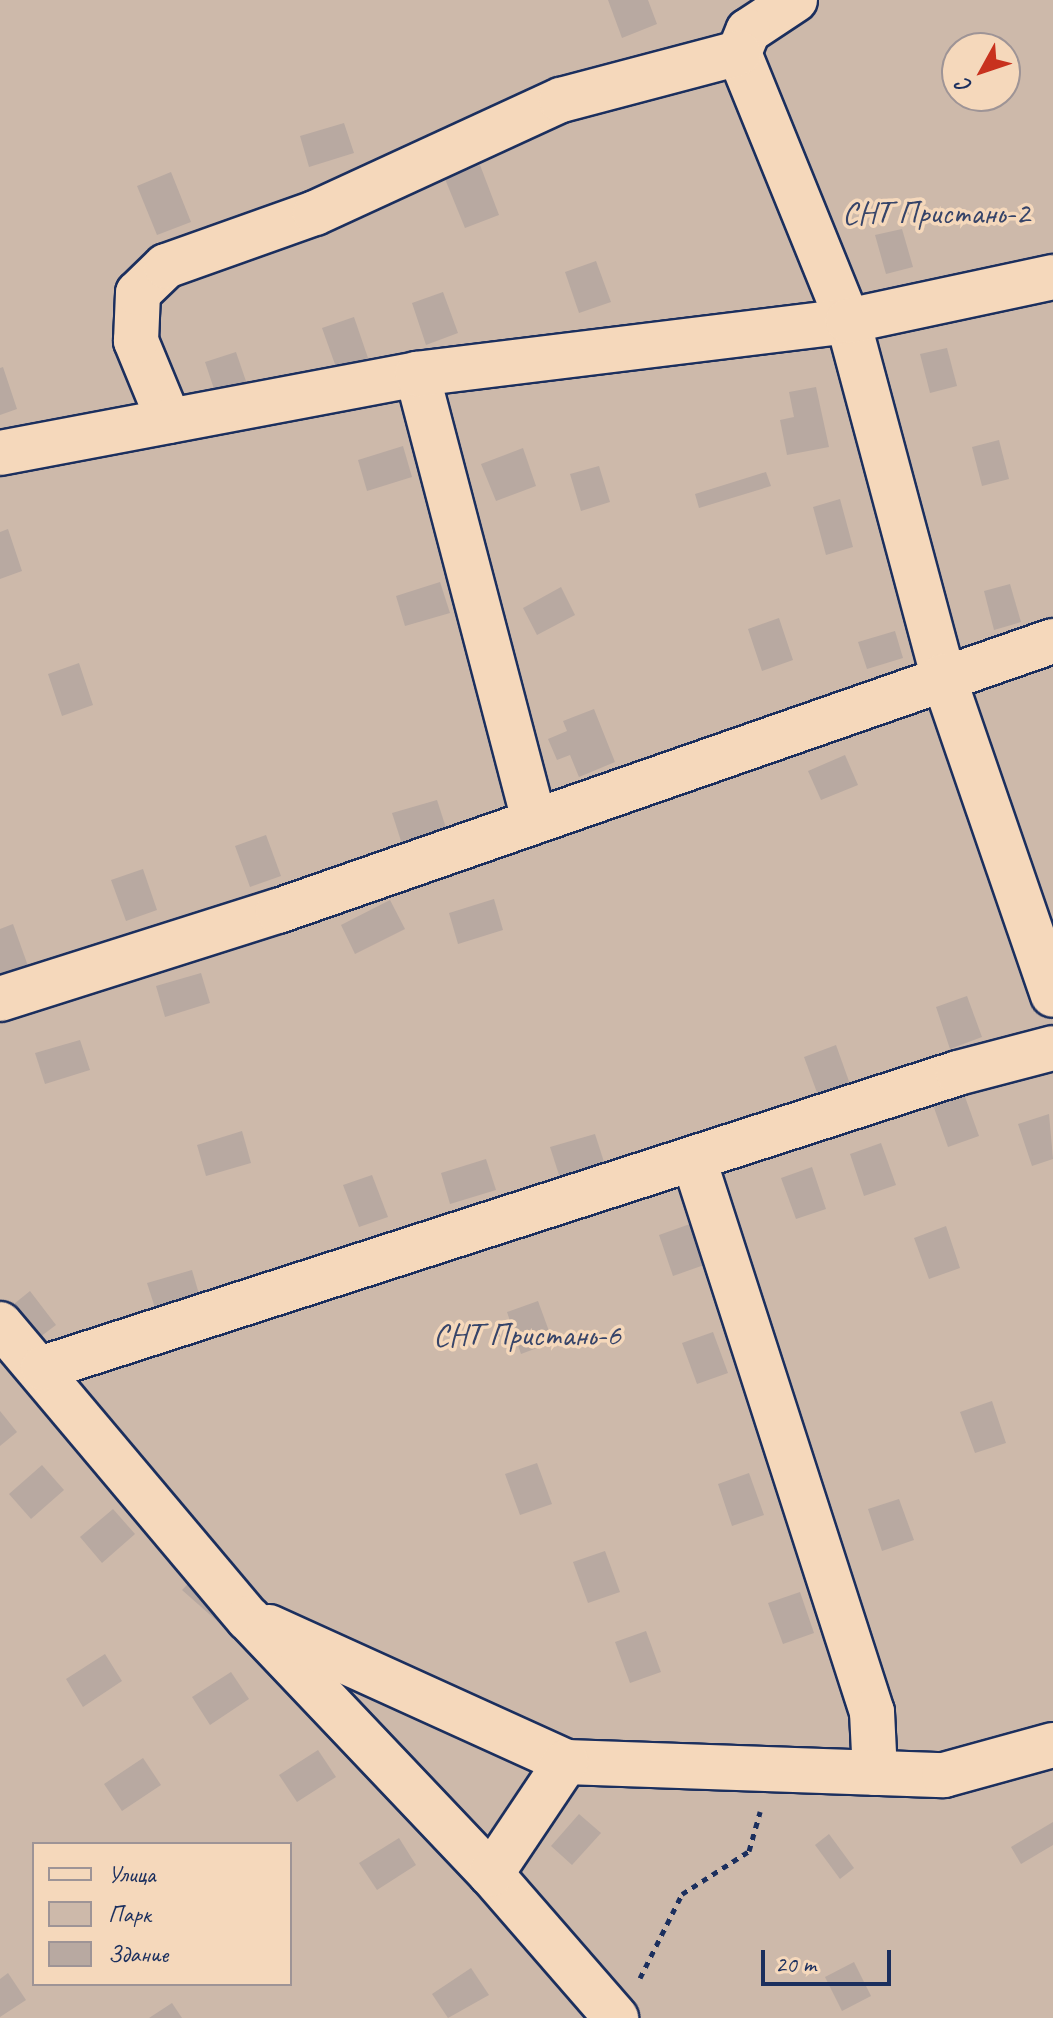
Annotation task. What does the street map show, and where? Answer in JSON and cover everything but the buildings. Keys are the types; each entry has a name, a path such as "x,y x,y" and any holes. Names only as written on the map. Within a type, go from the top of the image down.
{"street":[{"path":"795,0 748,31 739,53 848,321 943,676 1053,995"},
{"path":"169,421 136,341 138,293 166,266 315,213 561,100 739,53"},
{"path":"0,453 417,374 848,321 1053,277"},
{"path":"417,374 534,820"},
{"path":"0,999 534,820 943,676 1053,641"},
{"path":"43,1368 1053,1048"},
{"path":"694,1160 872,1712 875,1773"},
{"path":"0,1324 43,1368 248,1618 491,1874 625,2004"},
{"path":"248,1618 566,1762 944,1775 1050,1752"},
{"path":"491,1874 566,1762"}],"path":[{"path":"625,2004 682,1894 749,1851 771,1769"}],"green space":[{"name":"СНТ Пристань-6","path":"0,0 1053,0 1053,2018 0,2018"}],"park label":[{"name":"СНТ Пристань-2","path":"936,213"}]}
